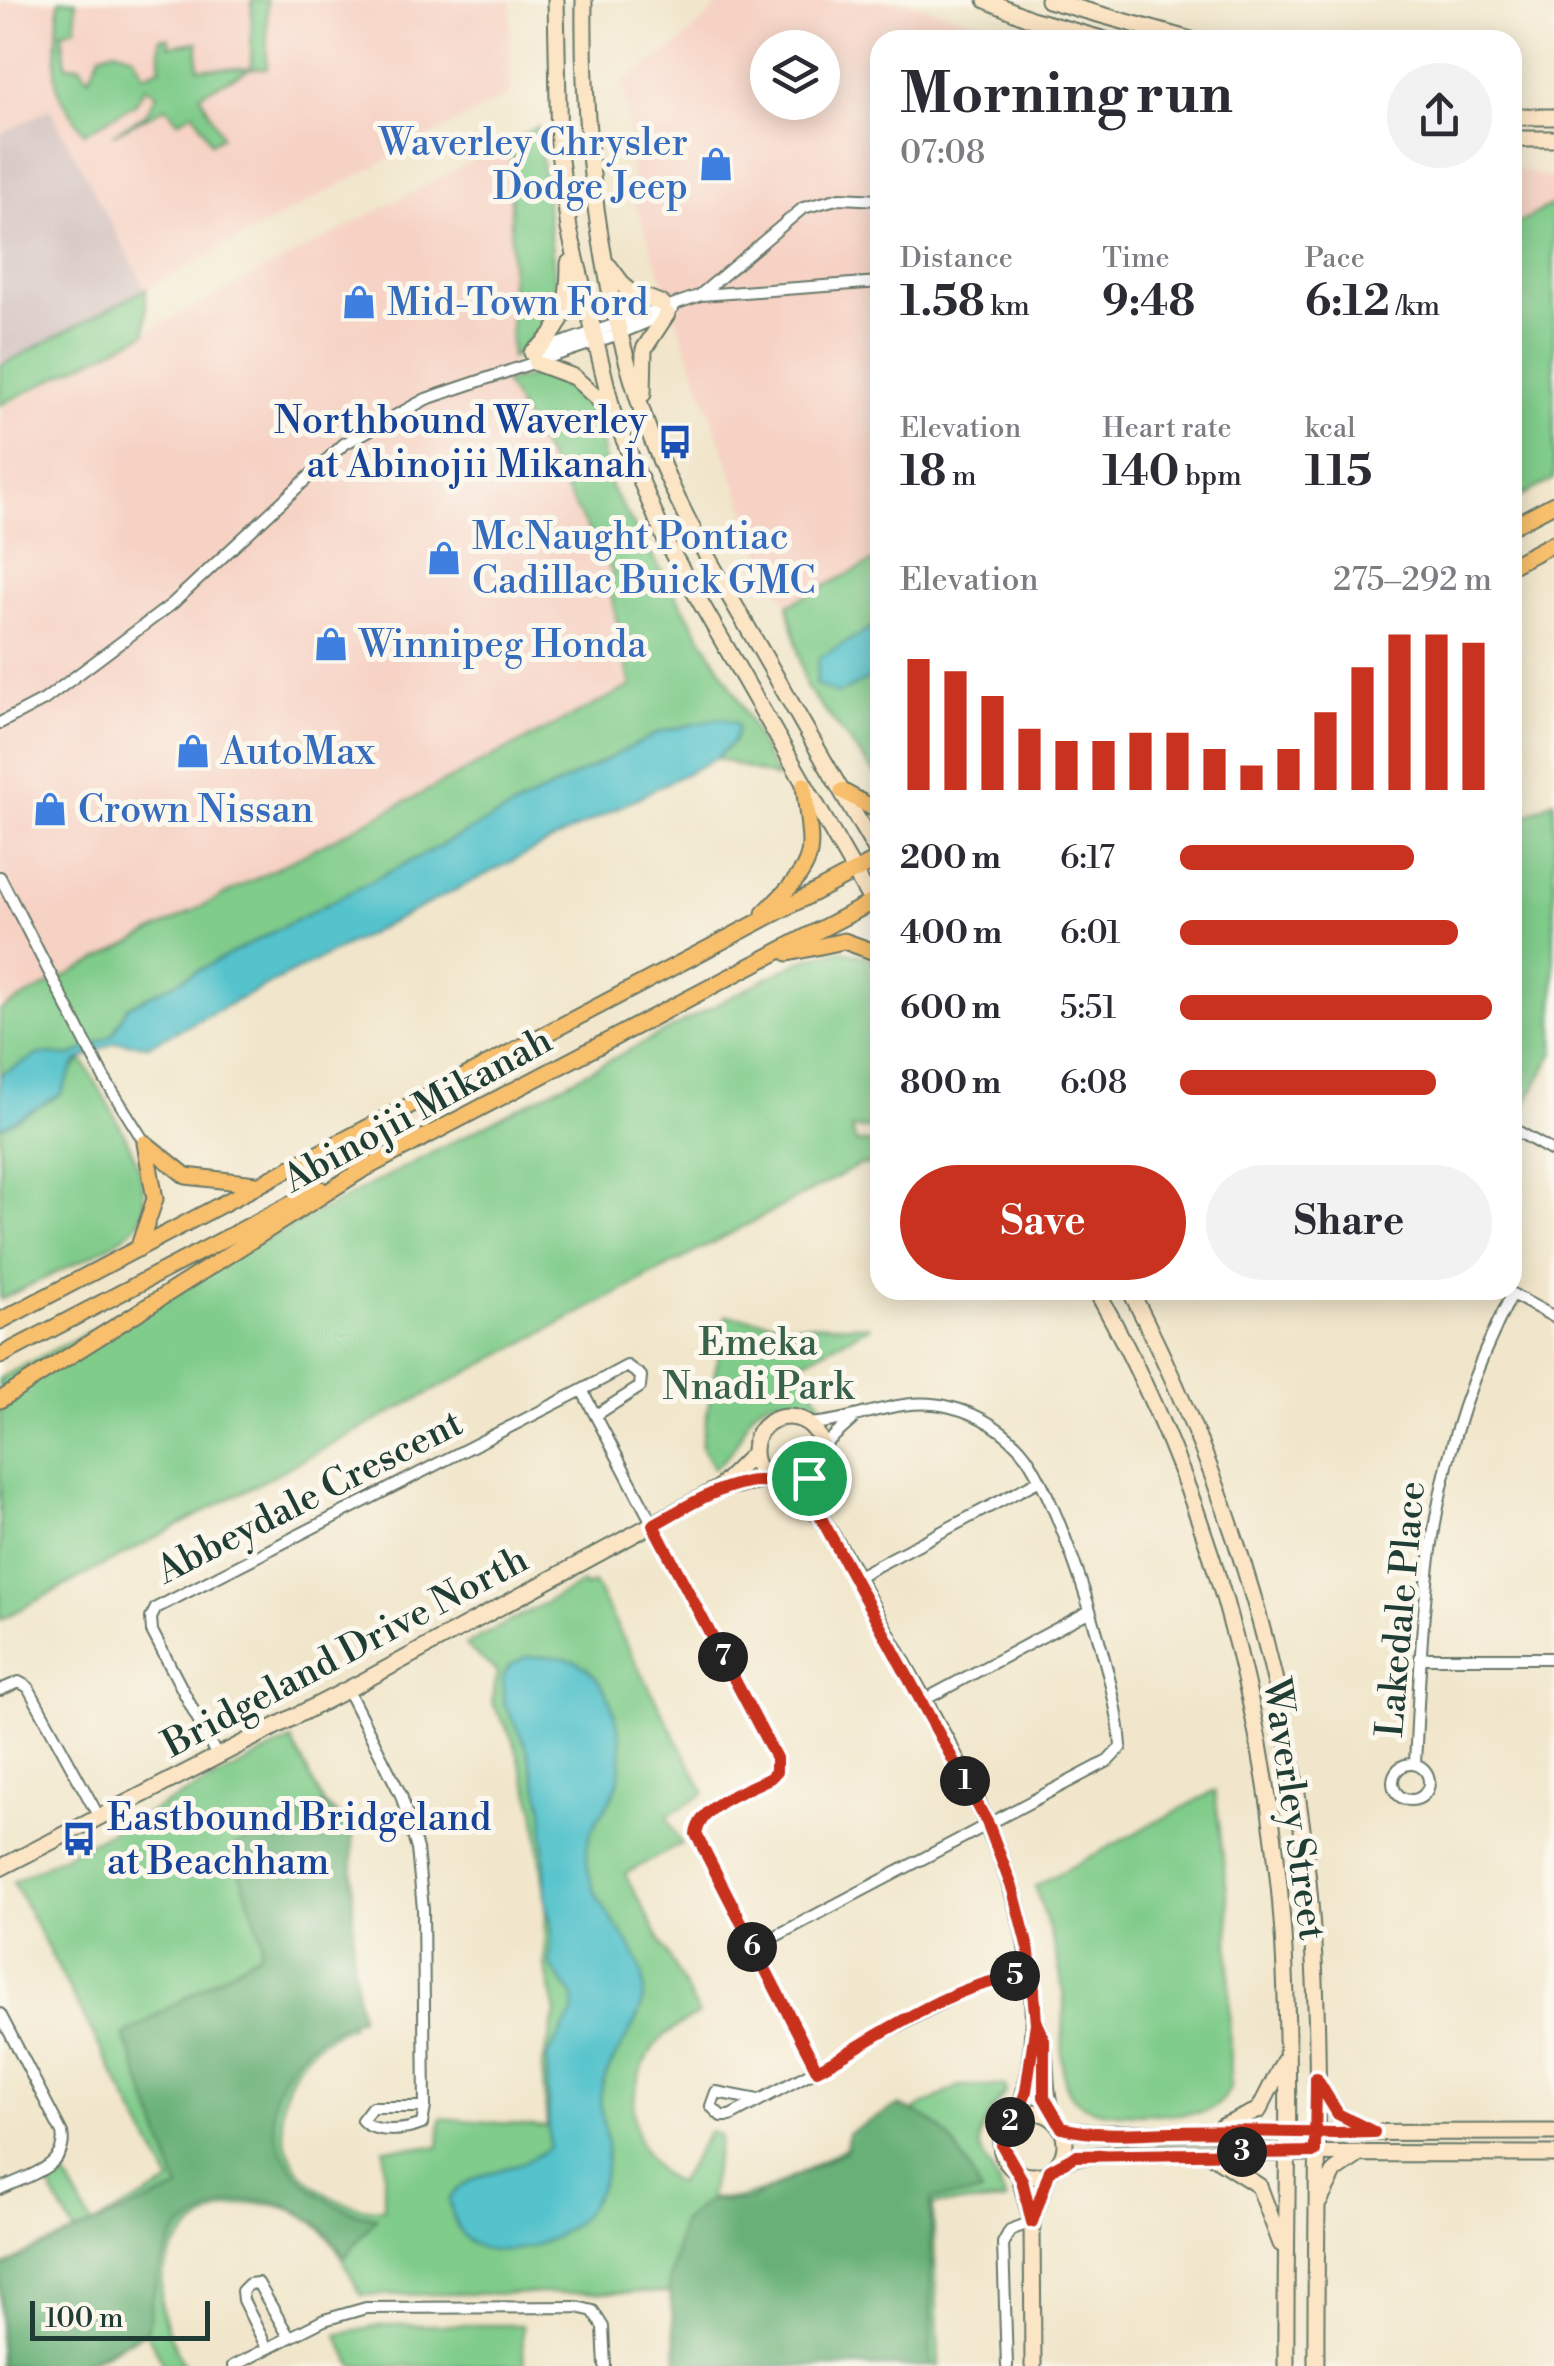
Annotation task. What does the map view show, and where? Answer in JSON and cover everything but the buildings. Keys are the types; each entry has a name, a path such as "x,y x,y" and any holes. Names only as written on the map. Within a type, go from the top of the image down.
{"main road":[{"path":"556,0 558,135 569,229 591,337 613,413 667,544 870,895"},
{"path":"584,0 584,107 603,259 644,418 708,560 870,840"},
{"path":"986,0 1070,30"},
{"path":"1048,0 1155,30"},
{"path":"1522,117 1554,117"},
{"path":"1522,139 1554,139"},
{"path":"569,229 569,298 563,321 532,360 574,377 613,413"},
{"path":"603,259 628,290 669,307 644,349 644,418"},
{"path":"1522,521 1554,504"},
{"path":"1522,560 1554,544"},
{"path":"751,927 795,882 812,853 804,785"},
{"path":"842,791 870,806"},
{"name":"Abinojii Mikanah","path":"0,1321 870,863"},
{"name":"Abinojii Mikanah","path":"0,1400 150,1301 362,1170 764,959 870,908"},
{"path":"764,959 836,942 870,949"},
{"path":"145,1143 186,1176 260,1184"},
{"path":"138,1248 156,1199 145,1143"},
{"path":"0,1356 362,1170"},
{"name":"Waverley Street","path":"1101,1300 1179,1467 1216,1575 1246,1684 1280,1896 1286,2058 1286,2366"},
{"name":"Waverley Street","path":"1134,1300 1214,1477 1274,1675 1308,1882 1316,2078 1316,2366"},
{"path":"816,1470 800,1483 789,1485 770,1480 754,1453 758,1435 772,1422 790,1418 808,1424 821,1448 816,1470 821,1518"},
{"name":"Bridgeland Drive North","path":"0,1868 653,1525 718,1488 754,1453"},
{"name":"Bridgeland Drive North","path":"718,1488 770,1480"},
{"path":"789,1485 821,1518 856,1577 988,1824 1013,1890 1033,1975 1036,2023 1018,2116"},
{"path":"1032,2222 1064,2150 1058,2124 1044,2097 1044,2040 1036,2023"},
{"path":"1203,2132 1244,2120 1260,2110 1286,2058"},
{"path":"1316,2078 1338,2114 1374,2132"},
{"path":"1033,2366 1032,2222 1018,2171 1006,2158 1002,2140 1007,2125 1018,2116 1034,2112 1058,2124 1094,2133 1554,2132"},
{"path":"1316,2212 1335,2171 1364,2151"},
{"path":"1018,2171 1037,2174 1084,2156 1206,2152 1554,2154"},
{"path":"1206,2152 1250,2176 1263,2191 1286,2259"}],"street":[{"path":"0,724 57,691 172,604 344,444 426,400 700,294 804,208 840,198 870,200"},
{"path":"700,294 870,283"},
{"path":"0,877 104,1078 145,1143"},
{"path":"1522,1134 1554,1152"},
{"path":"1522,1299 1554,1317"},
{"name":"Lakedale Place","path":"1415,1764 1428,1548 1447,1450 1506,1300"},
{"name":"Abbeydale Crescent","path":"217,1756 152,1631 151,1618 156,1608 627,1366 641,1376 640,1387 631,1396 596,1415"},
{"path":"582,1390 776,1758 776,1772 770,1778 710,1810 698,1824 696,1834 817,2070"},
{"path":"753,1948 1118,1752 1119,1730 1088,1612 1040,1480 1006,1436 968,1413 904,1402 857,1416 808,1424"},
{"path":"821,1448 834,1432 857,1416"},
{"path":"856,1577 1040,1480"},
{"path":"921,1701 1088,1612"},
{"path":"1420,1658 1554,1658"},
{"path":"0,1690 19,1682 28,1687 99,1817"},
{"path":"347,1689 402,1795 417,1850 423,1908 425,2107 425,2118 416,2126 374,2129 362,2120 372,2107 425,2107"},
{"path":"758,2100 966,1990 1004,1978 1033,1975"},
{"path":"0,2014 5,2037 62,2133 65,2148 60,2158 0,2189"},
{"path":"1006,2366 1003,2243 1010,2230 1021,2222 1032,2222"},
{"path":"267,2348 243,2300 242,2291 249,2284 258,2283 265,2289 289,2337"},
{"path":"234,2366 324,2320 366,2308 578,2307 600,2318 606,2366"}],"shaded area":[{"path":"0,0 511,0 510,94 146,289 49,109 0,134"},
{"path":"724,0 898,0 1008,30 870,30 870,563 788,605 769,576 634,201 624,81 678,45"},
{"path":"50,109 146,289 0,366 0,134"},
{"path":"514,139 511,395 614,574 608,580 632,686 0,1010 0,409"},
{"path":"1522,170 1554,179 1554,204 1522,221"}],"green space":[{"path":"59,0 76,0 76,28 62,32 66,65 80,66 89,78 100,54 115,49 133,55 144,75 160,68 160,38 169,38 169,46 198,42 198,68 251,68 252,0 267,0 267,68 252,68 200,94 222,136 211,143 194,112 178,121 166,107 112,135 146,114 157,94 145,87 135,104 84,133 60,96 55,77"},
{"path":"538,127 557,298 552,328 511,358 511,161 514,139"},
{"path":"1554,204 1554,479 1522,495 1522,221"},
{"path":"146,289 146,333 0,405 0,366"},
{"path":"548,373 592,403 611,488 736,694 777,778 716,758 733,742 688,726 660,732 128,1007 112,1035 72,1056 40,1054 0,1075 0,1010 631,686 608,580 613,574 504,382"},
{"path":"870,563 870,767 806,687 788,605"},
{"path":"1554,800 1554,1052 1522,1111 1522,818"},
{"path":"840,950 870,958 870,1128 851,1129 856,1142 870,1142 870,1165 860,1165 0,1620 0,1378 802,960"},
{"path":"82,1059 116,1118 138,1167 143,1210 135,1227 125,1236 0,1300 0,1128 61,1094 66,1078"},
{"name":"Emeka Nnadi Park","path":"726,1315 788,1324 871,1326 800,1363 823,1408 794,1400 774,1400 760,1406 727,1457 713,1468 701,1446"},
{"path":"583,1583 585,1587 594,1583 705,1793 667,1817 681,1844 625,1874 699,2014 664,2037 644,2064 634,2103 640,2141 661,2173 678,2184 709,2131 720,2136 709,2198 737,2199 770,2189 959,2086 1005,2086 1006,2092 991,2112 979,2139 984,2158 1006,2201 933,2205 939,2366 678,2366 674,2292 361,2295 321,2229 297,2212 271,2205 243,2205 217,2212 194,2227 176,2247 164,2272 162,2310 185,2366 165,2366 146,2332 81,2366 0,2366 75,2234 48,2183 64,2174 92,2225 171,2183 13,1882 291,1740 334,1823 351,1906 351,2026 316,2045 294,2071 283,2101 283,2132 294,2161 315,2186 345,2203 384,2209 384,2148 439,2147 441,2118 547,2127 542,2067 556,2013 545,1966 546,1905 535,1810 514,1742 492,1702 497,1672 465,1645"},
{"path":"1215,1791 1229,1909 1230,2088 1211,2109 1193,2113 1129,2114 1092,2109 1074,2098 1065,2079 1061,1976 1035,1886"},
{"path":"324,1804 353,1827 353,1964 360,2017 320,2036 300,2053 282,2079 274,2105 275,2132 285,2157 301,2179 348,2210 377,2217 344,2258 332,2239 301,2212 263,2200 222,2206 176,2235 156,2281 148,2330 76,2366 0,2366 0,2269 31,2251 179,2189 124,2035 259,1953 262,1939 231,1848"},
{"path":"898,2106 941,2129 982,2194 931,2200 931,2366 678,2366 669,2284 681,2222 707,2201 747,2201 846,2151 848,2133"},
{"path":"384,2325 522,2325 524,2366 353,2366 337,2335"}],"water":[{"path":"870,629 870,678 838,694 816,685 819,658"},
{"path":"720,718 736,723 738,728 733,742 716,758 149,1045 115,1042 76,1062 61,1094 0,1128 0,1075 40,1054 72,1056 112,1035 128,1007 660,732"},
{"path":"526,1657 556,1657 585,1667 604,1690 617,1722 621,1756 617,1786 595,1824 587,1853 594,1890 640,1966 644,1996 602,2087 607,2147 599,2190 588,2208 557,2236 516,2249 494,2250 467,2240 454,2218 449,2199 470,2181 524,2162 549,2147 547,2057 573,2014 574,1997 550,1965 552,1926 546,1906 543,1807 526,1746 504,1703 502,1678 509,1666"}],"place":[{"name":"Waverley Chrysler Dodge Jeep","path":"716,164"},
{"name":"Mid-Town Ford","path":"359,302"},
{"name":"Northbound Waverley at Abinojii Mikanah","path":"675,442"},
{"name":"McNaught Pontiac Cadillac Buick GMC","path":"444,558"},
{"name":"Winnipeg Honda","path":"331,644"},
{"name":"AutoMax","path":"193,751"},
{"name":"Crown Nissan","path":"50,809"},
{"name":"Eastbound Bridgeland at Beachham","path":"79,1839"}],"route":[{"path":"809,1478 789,1485 770,1480 718,1488 653,1525 778,1764 770,1778 710,1810 698,1824 696,1834 817,2070 984,1982 1033,1975 1034,1998 1036,2023 1044,2040 1044,2097 1062,2128 1094,2133 1203,2132 1315,2132 1329,2132 1334,2133 1374,2132 1338,2114 1316,2078 1316,2123 1315,2132 1315,2152 1076,2156 1050,2170 1032,2222 1022,2180 1002,2145 1004,2130 1018,2116 1026,2091 1036,2023 1033,1975 1013,1890 988,1824 821,1518 816,1470 809,1478"}]}
